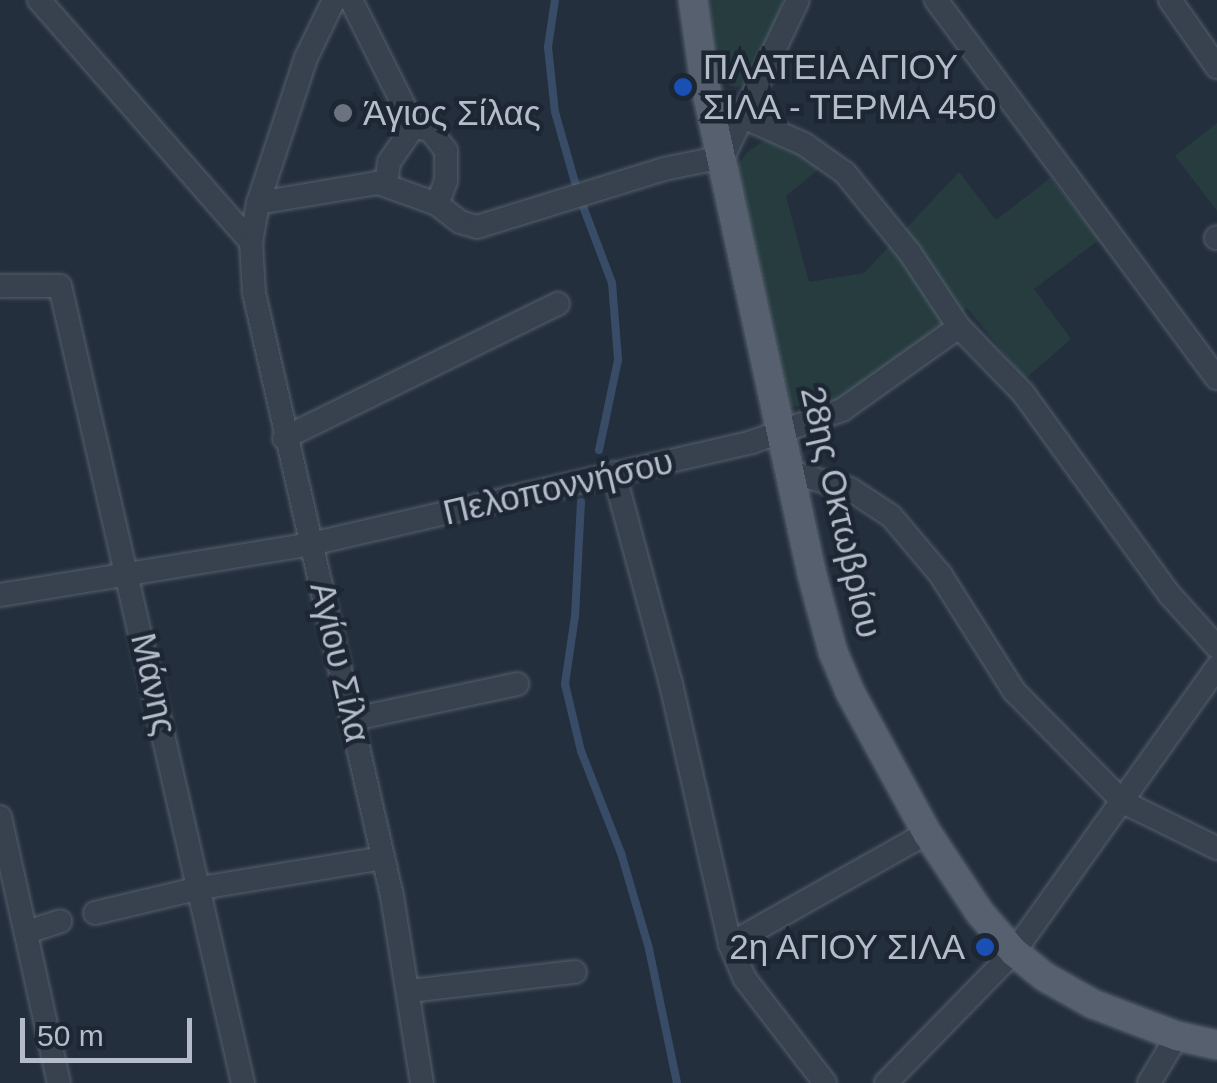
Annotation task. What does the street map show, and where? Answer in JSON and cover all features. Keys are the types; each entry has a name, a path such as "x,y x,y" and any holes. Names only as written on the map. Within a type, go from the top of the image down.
{"main road":[{"name":"28ης Οκτωβρίου","path":"693,0 790,472 833,652 927,833 980,913 1014,952 1076,996 1177,1036 1217,1045"}],"street":[{"path":"39,0 252,242"},
{"name":"Αγίου Σίλα","path":"334,0 306,58 258,204 252,242 254,292 284,438 354,719 410,991 422,1083"},
{"path":"350,0 414,126 431,130 446,151 446,181 436,204"},
{"path":"258,204 386,184 436,204 460,222 476,227 597,189 723,157 745,118 798,0"},
{"path":"936,0 1217,378"},
{"path":"1170,0 1217,67"},
{"path":"745,118 804,144 845,173 910,253 959,327 1022,393 1170,595 1217,647"},
{"path":"386,184 389,162 414,126"},
{"name":"Μάνης","path":"0,286 60,286 244,1083"},
{"path":"284,438 558,304"},
{"name":"Πελοποννήσου","path":"0,594 312,544 752,442 842,410 959,327"},
{"path":"790,472 850,489 891,516 940,574 1014,692 1122,802 1217,848"},
{"path":"614,473 672,684 730,944 745,979 826,1083"},
{"path":"886,1083 1014,952 1217,667"},
{"path":"354,719 517,684"},
{"path":"0,817 58,1083"},
{"path":"730,944 927,833"},
{"path":"94,913 200,888 383,858"},
{"path":"27,932 60,921"},
{"path":"410,991 574,972"},
{"path":"1149,1083 1177,1036"}],"green space":[{"path":"701,0 783,0 756,78 736,88 720,80"},
{"path":"1217,123 1217,211 1175,156"},
{"path":"769,137 794,145 821,167 786,196 809,282 864,273 959,172 996,220 1050,178 1100,239 1034,289 1071,339 1025,379 967,308 843,399 791,407 735,170 746,153"}],"waterway":[{"path":"555,0 548,47 555,112 578,193 612,283 618,360 599,450"},
{"path":"581,502 575,616 565,684 581,751 621,853 649,949 677,1083"}],"place":[{"name":"ΠΛΑΤΕΙΑ ΑΓΙΟΥ ΣΙΛΑ - ΤΕΡΜΑ 450","path":"683,87"},
{"name":"Άγιος Σίλας","path":"343,113"},
{"name":"2η ΑΓΙΟΥ ΣΙΛΑ","path":"985,947"}]}
